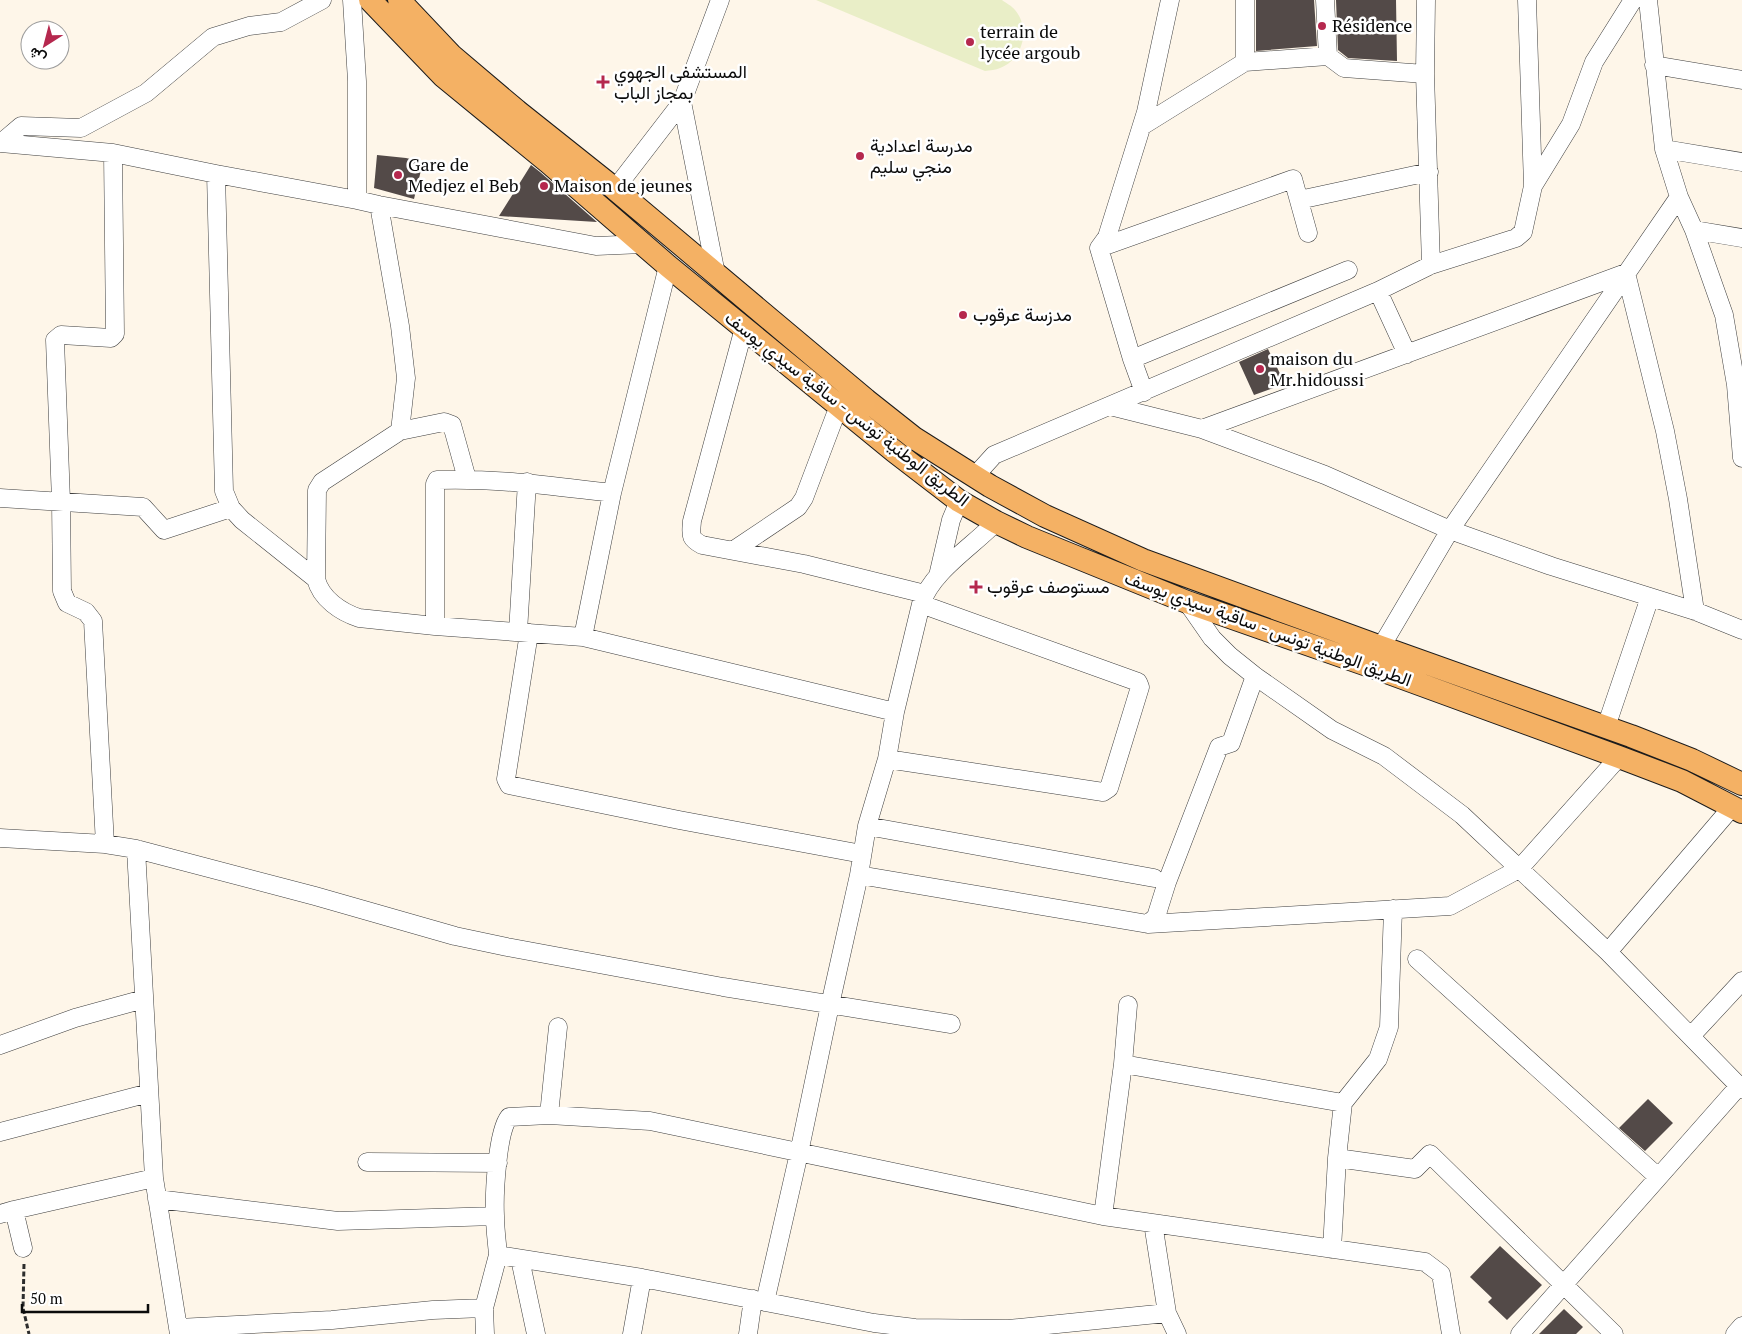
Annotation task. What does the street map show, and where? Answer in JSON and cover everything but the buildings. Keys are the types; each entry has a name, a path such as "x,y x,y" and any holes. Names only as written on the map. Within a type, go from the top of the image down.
{"main road":[{"name":"الطريق الوطنية تونس - ساقية سيدي يوسف","path":"370,0 443,76 744,328 974,476 1044,516 1143,560 1606,727 1692,760 1742,784"},
{"name":"الطريق الوطنية تونس - ساقية سيدي يوسف","path":"399,0 452,56 716,274 819,375 842,408 959,501 1027,537 1187,602 1370,666 1619,757 1682,781 1737,810"}],"street":[{"path":"0,140 21,126 81,128 146,93 213,36 249,26 281,22 322,0"},
{"path":"352,0 357,81 357,200"},
{"path":"615,189 682,102 720,0"},
{"path":"1099,248 1107,237 1142,126 1170,0"},
{"path":"1245,0 1246,62"},
{"path":"1325,0 1328,56"},
{"path":"1426,0 1425,74 1432,265"},
{"path":"974,476 994,455 1378,291 1432,265 1516,238 1523,232 1533,186 1527,0"},
{"path":"1533,186 1571,124 1594,62 1633,0"},
{"path":"1648,0 1664,149 1679,197 1694,230 1724,315 1739,386 1742,458"},
{"path":"1142,126 1246,62 1328,56 1344,68 1425,74"},
{"path":"1654,65 1742,80"},
{"path":"682,102 716,274"},
{"path":"0,140 113,153 596,246 643,244"},
{"path":"1664,149 1742,162"},
{"path":"105,844 93,621 86,612 67,602 62,591 61,501 54,340 61,335 111,338 115,334 113,153"},
{"path":"1299,200 1429,172"},
{"path":"216,174 224,491 231,508 242,520 316,579"},
{"path":"1099,248 1293,179 1308,233"},
{"path":"1381,647 1450,530 1679,197"},
{"path":"378,205 400,326 406,378 400,431"},
{"path":"1694,230 1742,238"},
{"path":"1099,248 1132,359 1144,392"},
{"path":"583,637 612,493 668,266"},
{"path":"1132,359 1348,270"},
{"path":"1202,429 1626,272"},
{"path":"1626,272 1665,431 1678,498 1695,611"},
{"path":"1378,291 1407,354"},
{"path":"1724,315 1742,319"},
{"path":"744,328 692,521 691,536 693,540 702,546 734,550 804,564 923,599 1138,682 1140,687 1109,788 1103,792 886,759"},
{"path":"1110,406 1202,429 1325,475 1450,530 1551,566 1695,611 1742,630"},
{"path":"734,550 798,507 804,498 835,416 842,408"},
{"path":"467,479 452,425 444,422 400,431 322,482 317,490 316,579 319,590 338,608 359,618 435,626 583,637 895,712"},
{"path":"435,626 435,484 438,480 467,479 527,482 612,493"},
{"path":"527,482 523,632 506,779 509,785 679,820 862,854"},
{"path":"0,498 143,508 164,530 231,508"},
{"path":"938,576 951,520 959,501"},
{"path":"748,1334 799,1153 859,875 867,826 886,759 895,712 923,599 938,576 996,522"},
{"path":"1606,727 1650,597"},
{"path":"1187,602 1212,638 1230,656 1255,676 1332,730 1384,756 1462,815 1608,952 1741,1088 1658,1177 1520,1334"},
{"path":"1148,924 1156,917 1167,882 1219,747 1231,743 1255,676"},
{"path":"859,875 1148,924 1450,906 1519,869 1619,757"},
{"path":"1608,952 1737,810"},
{"path":"867,826 1154,878"},
{"path":"0,838 105,844 136,850 315,896 464,938 620,968 951,1024"},
{"path":"136,850 154,1178 178,1331 332,1320 433,1310 484,1308"},
{"path":"1332,1249 1337,1158 1343,1103 1378,1059 1389,1027 1393,909"},
{"path":"1417,959 1658,1177"},
{"path":"1691,1036 1742,982"},
{"path":"0,1046 75,1018 144,999"},
{"path":"1103,1216 1123,1064 1128,1005"},
{"path":"549,1115 558,1027"},
{"path":"1123,1064 1343,1103"},
{"path":"0,1132 149,1093"},
{"path":"485,1334 484,1308 498,1255 495,1216 498,1163 503,1130 508,1117 549,1115 650,1121 1103,1216 1425,1262 1441,1274 1451,1334"},
{"path":"1337,1158 1415,1169 1430,1154 1614,1334"},
{"path":"367,1162 498,1163"},
{"path":"23,1248 7,1212 154,1178"},
{"path":"158,1199 338,1221 495,1216"},
{"path":"1153,1223 1167,1313 1177,1334"},
{"path":"498,1255 642,1278 759,1300 874,1328 1008,1329 1167,1313"},
{"path":"520,1259 536,1334"},
{"path":"632,1334 642,1278"},
{"path":"1735,1334 1742,1326"}],"path":[{"path":"23,1248 23,1308 29,1334"}],"green space":[{"name":"terrain de lycée argoub","path":"816,0 1002,0 1014,9 1020,18 1023,26 1022,43 1019,51 1008,64 998,69 985,71"}],"place":[{"name":"Résidence","path":"1322,26"},
{"name":"terrain de lycée argoub","path":"970,42"},
{"name":"المستشفى الجهوي بمجاز الباب","path":"603,82"},
{"name":"مدرسة اعدادية منجي سليم","path":"860,156"},
{"name":"Gare de Medjez el Beb","path":"398,175"},
{"name":"Maison de jeunes","path":"544,186"},
{"name":"مدزسة عرقوب","path":"963,315"},
{"name":"maison du Mr.hidoussi","path":"1260,369"},
{"name":"مستوصف عرقوب","path":"976,587"}]}
